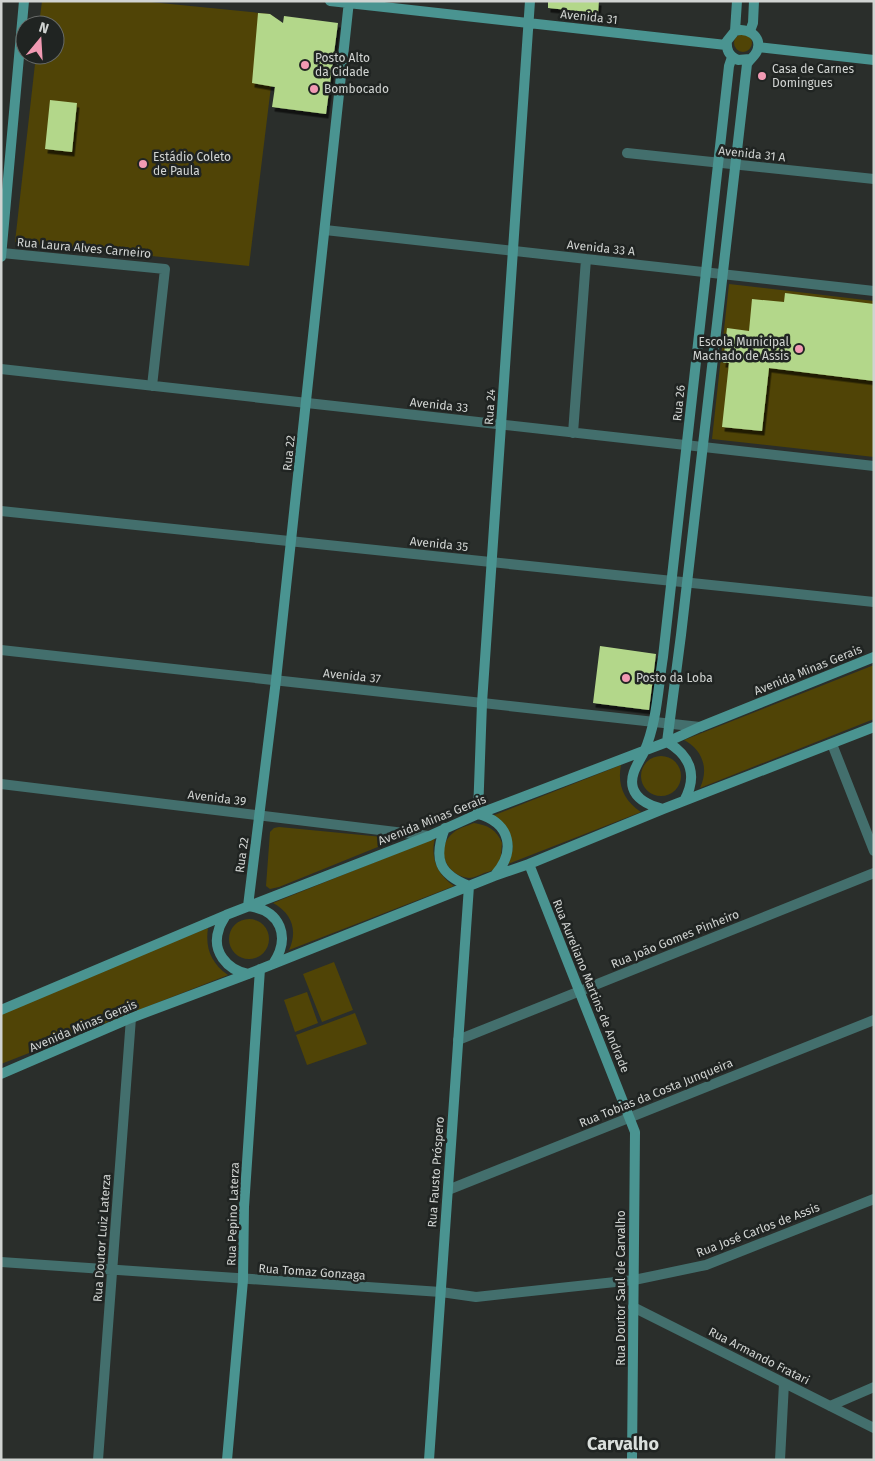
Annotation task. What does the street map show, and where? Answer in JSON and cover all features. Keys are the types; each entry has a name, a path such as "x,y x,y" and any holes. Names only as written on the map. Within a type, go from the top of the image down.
{"street":[{"path":"1,255 24,1"},
{"name":"Avenida 31","path":"330,1 726,45"},
{"name":"Rua 24","path":"478,814 482,703 530,1"},
{"path":"735,31 737,1"},
{"path":"750,31 753,23 754,1"},
{"name":"Rua 22","path":"248,906 292,541 349,2"},
{"path":"684,801 691,784 689,765 678,750 667,742 747,64 758,47 756,38 750,31 745,29 735,31 729,36 726,45 727,50 732,57 744,60 750,59"},
{"path":"758,47 874,60"},
{"name":"Rua 26","path":"644,751 653,721 663,658 718,163 732,57"},
{"name":"Avenida 31 A","path":"628,153 874,179"},
{"name":"Avenida 33 A","path":"325,230 874,290"},
{"name":"Rua Laura Alves Carneiro","path":"1,255 165,269 152,386"},
{"path":"574,433 586,259"},
{"path":"697,356 713,358"},
{"name":"Avenida 33","path":"1,369 874,466"},
{"name":"Avenida 35","path":"1,511 874,602"},
{"name":"Avenida 37","path":"1,650 700,727"},
{"name":"Avenida Minas Gerais","path":"1,1010 248,906 429,836 478,814 667,742 874,657"},
{"path":"663,658 678,659"},
{"name":"Avenida Minas Gerais","path":"1,1074 131,1018 529,864 663,809 874,727"},
{"path":"832,744 874,851"},
{"path":"644,751 632,778 633,788 640,798 650,806 663,809"},
{"name":"Avenida 39","path":"1,784 429,836"},
{"path":"478,814 496,822 503,830 507,839 508,849 506,858 502,867 494,876"},
{"path":"445,828 439,850 445,873 454,880 469,886"},
{"name":"Rua Aureliano Martins de Andrade","path":"529,864 630,1118"},
{"name":"Rua João Gomes Pinheiro","path":"458,1040 874,873"},
{"name":"Rua Fausto Próspero","path":"429,1460 469,886"},
{"path":"248,906 266,911 280,928 281,950 273,964"},
{"path":"226,915 217,936 218,952 227,965 240,973 248,974"},
{"name":"Rua Pepino Laterza","path":"227,1460 243,1280 244,1207 260,969"},
{"name":"Rua Doutor Luiz Laterza","path":"98,1460 131,1018"},
{"name":"Rua Tobias da Costa Junqueira","path":"448,1190 874,1020"},
{"name":"Rua Doutor Saul de Carvalho","path":"630,1118 635,1132 632,1460"},
{"name":"Rua José Carlos de Assis","path":"441,1292 476,1297 634,1280 706,1265 874,1199"},
{"name":"Rua Tomaz Gonzaga","path":"1,1262 441,1292"},
{"name":"Rua Armando Fratari","path":"634,1307 874,1428"},
{"path":"780,1460 784,1383"},
{"path":"830,1406 874,1387"}],"shaded area":[{"name":"Estádio Coleto de Paula","path":"42,1 140,1 270,14 279,21 249,266 15,242 35,65 65,65 65,15 40,15"},
{"path":"743,34 749,37 752,43 749,49 743,52 737,49 734,43 737,37"},
{"path":"729,284 874,301 874,457 712,439"},
{"path":"874,665 874,719 700,788 703,781 704,767 700,755 691,744 684,740"},
{"path":"665,756 672,759 678,765 681,776 680,784 672,793 665,796 657,796 650,793 642,784 641,772 644,765 653,757"},
{"path":"621,765 620,779 623,792 630,803 641,812 508,864 513,848 512,842 507,831 492,816"},
{"path":"474,823 484,825 495,831 502,843 499,864 495,869 469,878 461,876 449,867 445,860 444,846 447,839 455,831"},
{"path":"274,828 393,838 395,840 270,889 266,886 270,832"},
{"path":"435,838 433,852 436,865 443,876 454,886 289,950 293,936 292,923 285,912 273,903"},
{"path":"253,919 260,922 266,928 269,939 268,947 260,956 253,959 245,959 238,956 230,947 229,935 232,928 241,920"},
{"path":"208,928 207,942 210,954 217,965 228,975 1,1064 1,1010"},
{"path":"334,962 353,1010 322,1022 303,974"},
{"path":"307,992 318,1023 295,1032 284,1000"},
{"path":"355,1013 367,1044 307,1065 296,1035"}],"building":[{"path":"548,1 599,1 598,13 548,8"},
{"name":"Posto Alto da Cidade","path":"258,13 270,14 283,23 284,16 338,23 326,114 272,107 275,87 252,83"},
{"path":"50,100 77,103 72,152 45,149"},
{"name":"Escola Municipal Machado de Assis","path":"785,293 874,304 874,381 769,368 762,431 722,427 729,363 723,363 727,328 749,331 752,299 784,302"},
{"name":"Posto da Loba","path":"600,646 656,654 649,710 593,703"}],"place":[{"name":"Posto Alto da Cidade","path":"305,65"},
{"name":"Casa de Carnes Domingues","path":"762,76"},
{"name":"Bombocado","path":"314,89"},
{"name":"Estádio Coleto de Paula","path":"143,164"},
{"name":"Escola Municipal Machado de Assis","path":"799,349"},
{"name":"Posto da Loba","path":"626,678"}],"district":[{"name":"Carvalho","path":"623,1444"}]}
